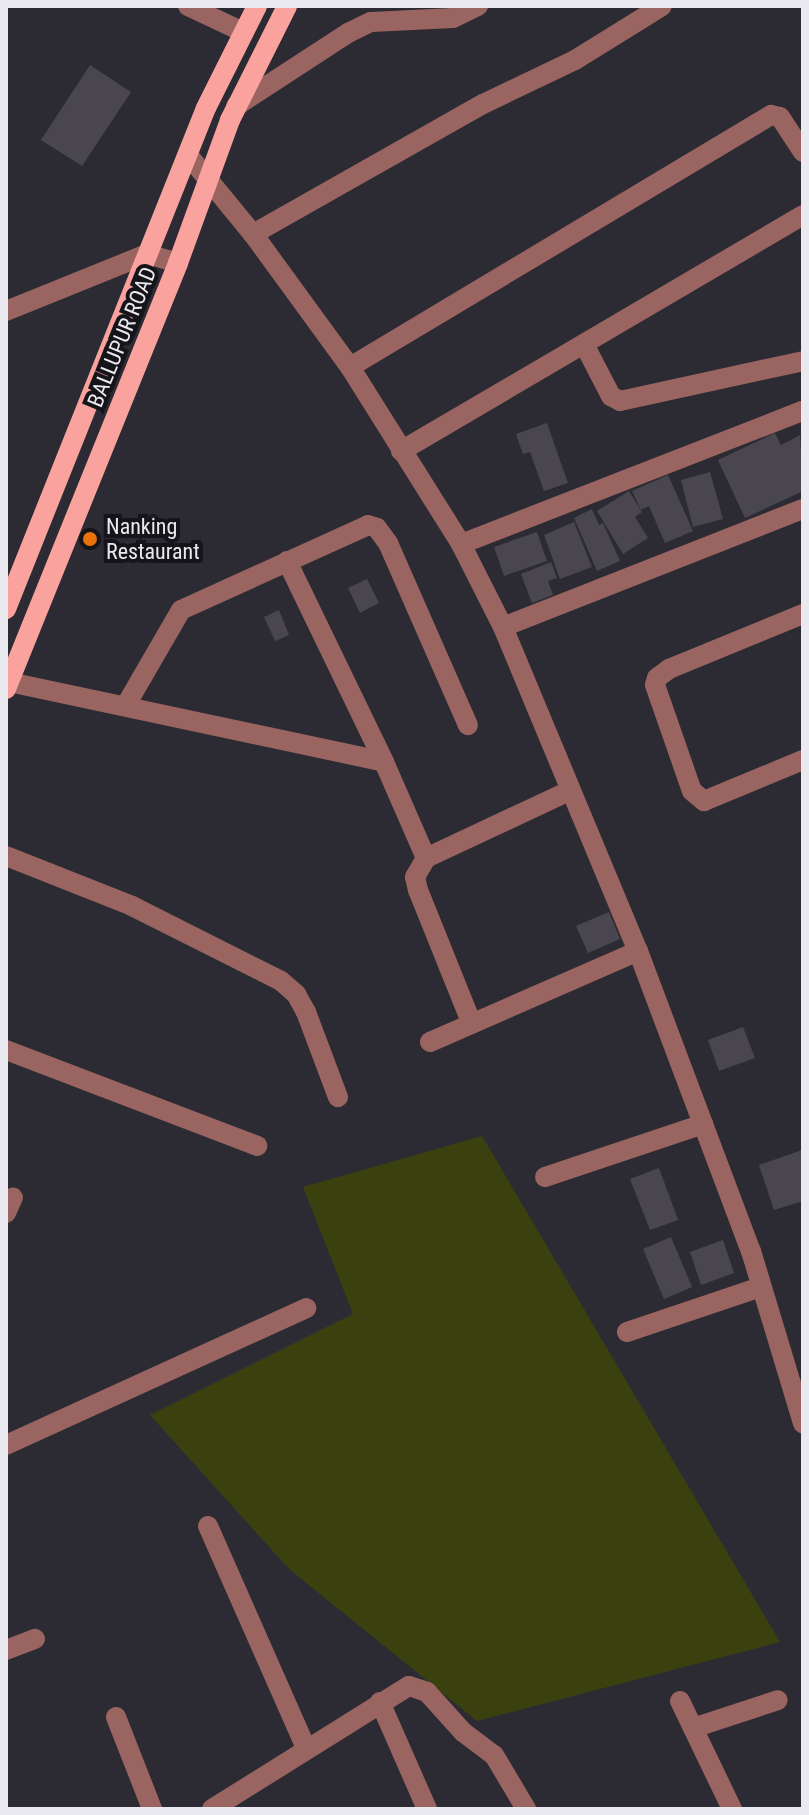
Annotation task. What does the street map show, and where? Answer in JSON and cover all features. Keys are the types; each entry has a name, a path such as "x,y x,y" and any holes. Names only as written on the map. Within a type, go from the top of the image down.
{"main road":[{"name":"BALLUPUR ROAD","path":"6,609 188,155 257,6"},
{"name":"BALLUPUR ROAD","path":"8,685 178,263 206,176 236,106 287,6"}],"street":[{"path":"188,6 243,32"},
{"path":"236,106 348,33 371,22 453,18 478,6"},
{"path":"253,234 483,104 575,60 662,6"},
{"path":"350,367 771,115 780,117 803,152"},
{"path":"188,155 253,234 350,367 461,544 503,627 638,951 794,1369 803,1423"},
{"path":"401,451 801,221"},
{"path":"6,311 147,254 178,263"},
{"path":"584,344 611,396 620,401 803,361"},
{"path":"461,544 803,411"},
{"path":"503,627 803,509"},
{"path":"126,705 169,625 181,610 360,526 377,528 388,543 468,725"},
{"path":"287,561 384,762 426,858"},
{"path":"803,614 669,669 657,678 655,685 692,791 704,801 803,760"},
{"path":"8,685 126,705 384,762"},
{"path":"472,1024 415,877 426,858 569,791"},
{"path":"6,856 132,906 281,981 296,994 306,1012 338,1097"},
{"path":"430,1042 638,951"},
{"path":"6,1050 257,1146"},
{"path":"545,1177 703,1124"},
{"path":"627,1332 761,1287"},
{"path":"6,1445 306,1308"},
{"path":"208,1526 306,1748"},
{"path":"6,1650 35,1639"},
{"path":"212,1809 409,1686 427,1692 463,1732 494,1755 526,1809"},
{"path":"693,1728 778,1700"},
{"path":"680,1701 732,1809"},
{"path":"380,1702 427,1809"},
{"path":"116,1717 152,1809"}],"green space":[{"path":"482,1136 780,1642 477,1721 289,1569 150,1415 353,1314 303,1187"}],"building":[{"path":"90,65 131,92 82,166 41,140"},
{"path":"547,423 568,483 544,491 530,452 523,454 516,434"},
{"path":"775,433 781,445 800,435 803,491 745,518 718,460"},
{"path":"710,472 723,519 693,527 681,480"},
{"path":"668,475 693,531 665,543 649,506 641,510 632,491"},
{"path":"629,491 642,512 635,517 648,538 623,554 597,511"},
{"path":"592,509 599,525 603,523 620,561 597,571 574,518"},
{"path":"574,522 592,567 560,579 544,535"},
{"path":"537,532 547,561 504,576 494,547"},
{"path":"551,562 557,578 548,581 553,595 532,603 521,574"},
{"path":"367,579 379,603 360,613 348,588"},
{"path":"279,610 289,635 275,641 264,617"},
{"path":"609,912 620,939 588,953 576,926"},
{"path":"743,1027 755,1058 719,1071 708,1040"},
{"path":"802,1150 803,1201 774,1210 759,1165"},
{"path":"659,1168 678,1220 650,1230 630,1179"},
{"path":"671,1237 692,1287 664,1299 643,1249"},
{"path":"723,1240 734,1273 701,1285 690,1252"}],"place":[{"name":"Nanking Restaurant","path":"90,539"}]}
